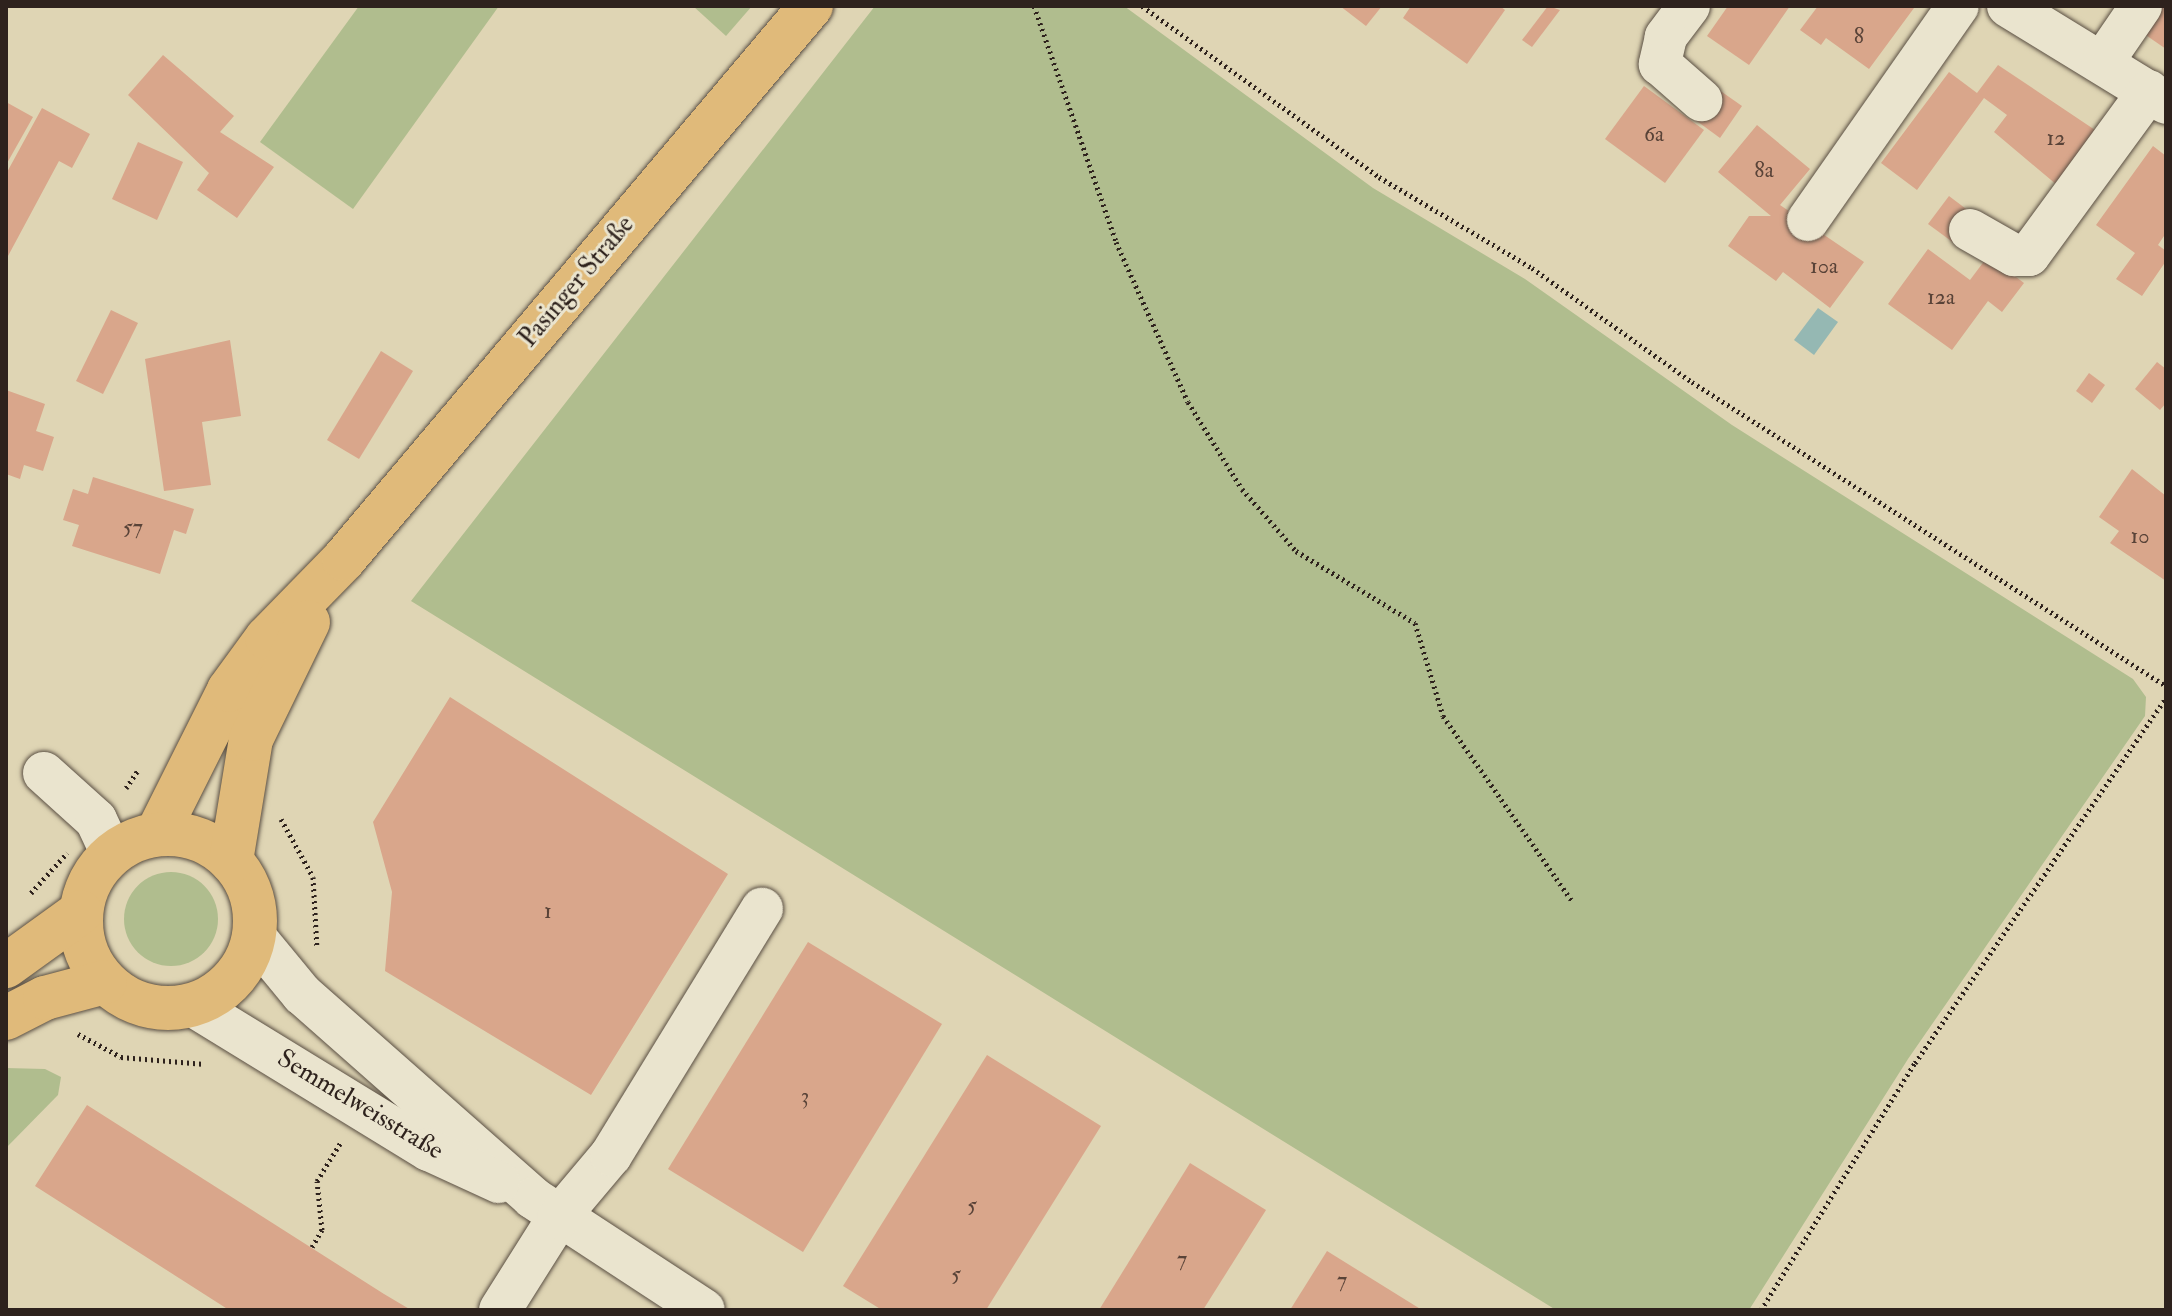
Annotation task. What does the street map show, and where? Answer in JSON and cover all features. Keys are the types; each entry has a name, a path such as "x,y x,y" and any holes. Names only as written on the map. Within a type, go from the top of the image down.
{"main road":[{"name":"Pasinger Straße","path":"157,834 229,690 267,638 344,559 811,6"},
{"name":"Pasinger Straße","path":"231,861 251,739 270,691 344,559"},
{"path":"157,834 209,844 231,861 253,902 255,937 229,984 192,1005 146,1006 105,982 82,938 81,912 97,871 112,855 157,834"},
{"path":"6,966 81,912"},
{"path":"6,1018 45,998 105,982"}],"street":[{"path":"1689,6 1666,37 1660,64 1701,100"},
{"path":"1939,6 1798,215 1958,6"},
{"path":"1970,230 2014,255 2029,255 2158,97 2008,6"},
{"path":"2102,63 2141,6"},
{"path":"44,773 96,820 112,855"},
{"path":"500,1310 546,1208 611,1155 762,909"},
{"name":"Semmelweisstraße","path":"255,937 302,994 546,1208"},
{"name":"Semmelweisstraße","path":"192,1005 429,1150 546,1208 704,1310"}],"path":[{"path":"1034,6 1116,242 1188,402 1242,489 1296,551 1415,623 1443,716 1572,901"},
{"path":"1142,6 1379,177 1532,268 1692,382 2166,686"},
{"path":"1761,1310 1915,1063 2166,698"},
{"path":"277,806 313,877 317,958"},
{"path":"63,1026 121,1057 164,1065 223,1063"},
{"path":"312,1247 322,1230 317,1181 349,1132"}],"green space":[{"path":"359,6 499,6 353,209 260,142"},
{"path":"693,6 752,6 726,36"},
{"path":"875,6 1124,6 1373,188 1525,279 1732,425 2133,679 2146,697 2145,716 1908,1059 1749,1310 1556,1310 411,601"},
{"path":"171,872 189,876 204,886 214,901 218,919 214,937 204,952 189,962 171,966 153,962 138,952 128,937 124,919 128,901 138,886 153,876"},
{"path":"6,1068 45,1069 61,1077 58,1095 6,1148"}],"water":[{"path":"1818,308 1838,322 1814,355 1794,340"}],"building":[{"path":"1340,6 1382,6 1366,26"},
{"path":"1411,6 1500,6 1505,10 1467,64 1403,18"},
{"path":"1548,6 1560,10 1532,47 1522,40"},
{"path":"1728,6 1790,6 1749,65 1707,36"},
{"path":"1818,6 1914,8 1869,69 1826,38 1821,45 1800,30"},
{"path":"2153,6 2166,6 2166,49 2137,29"},
{"path":"163,55 234,116 220,132 274,167 237,218 197,190 209,173 128,95"},
{"path":"1998,65 2098,132 2057,185 1994,132 2007,115 1984,98 1917,190 1881,163 1949,72 1977,93"},
{"path":"1712,85 1742,106 1720,138 1690,116"},
{"path":"1644,86 1704,130 1665,183 1605,139"},
{"path":"6,102 33,117 6,165"},
{"path":"42,108 90,134 72,168 59,161 8,256 6,174"},
{"path":"1757,125 1810,169 1780,205 1864,262 1830,308 1783,272 1776,281 1728,246 1749,216 1771,216 1718,172"},
{"path":"138,142 183,162 157,220 112,199"},
{"path":"2153,146 2166,156 2166,233 2158,245 2166,251 2166,261 2142,296 2116,279 2135,253 2096,225"},
{"path":"1949,196 1978,218 1958,246 1928,224"},
{"path":"1928,249 1970,280 1988,256 2024,283 2002,312 1988,301 1952,350 1888,304"},
{"path":"111,310 138,323 103,394 76,381"},
{"path":"230,340 241,416 202,422 211,485 164,491 145,359"},
{"path":"381,351 413,371 359,459 327,440"},
{"path":"2157,362 2166,369 2166,403 2160,410 2135,389"},
{"path":"2089,373 2105,385 2092,403 2076,391"},
{"path":"6,390 45,404 36,431 54,437 43,471 24,465 20,479 6,474"},
{"path":"2132,469 2166,496 2166,581 2110,543 2119,531 2099,517"},
{"path":"93,477 194,509 186,534 174,530 160,574 72,546 79,525 63,520 73,489 88,494"},
{"path":"450,697 728,874 591,1095 385,971 392,892 373,822"},
{"path":"808,942 942,1024 803,1252 668,1169"},
{"path":"987,1055 1101,1126 986,1310 882,1310 843,1286"},
{"path":"87,1105 411,1310 229,1310 35,1186"},
{"path":"1190,1163 1266,1210 1203,1310 1099,1310"},
{"path":"1327,1251 1422,1310 1290,1310"}]}
